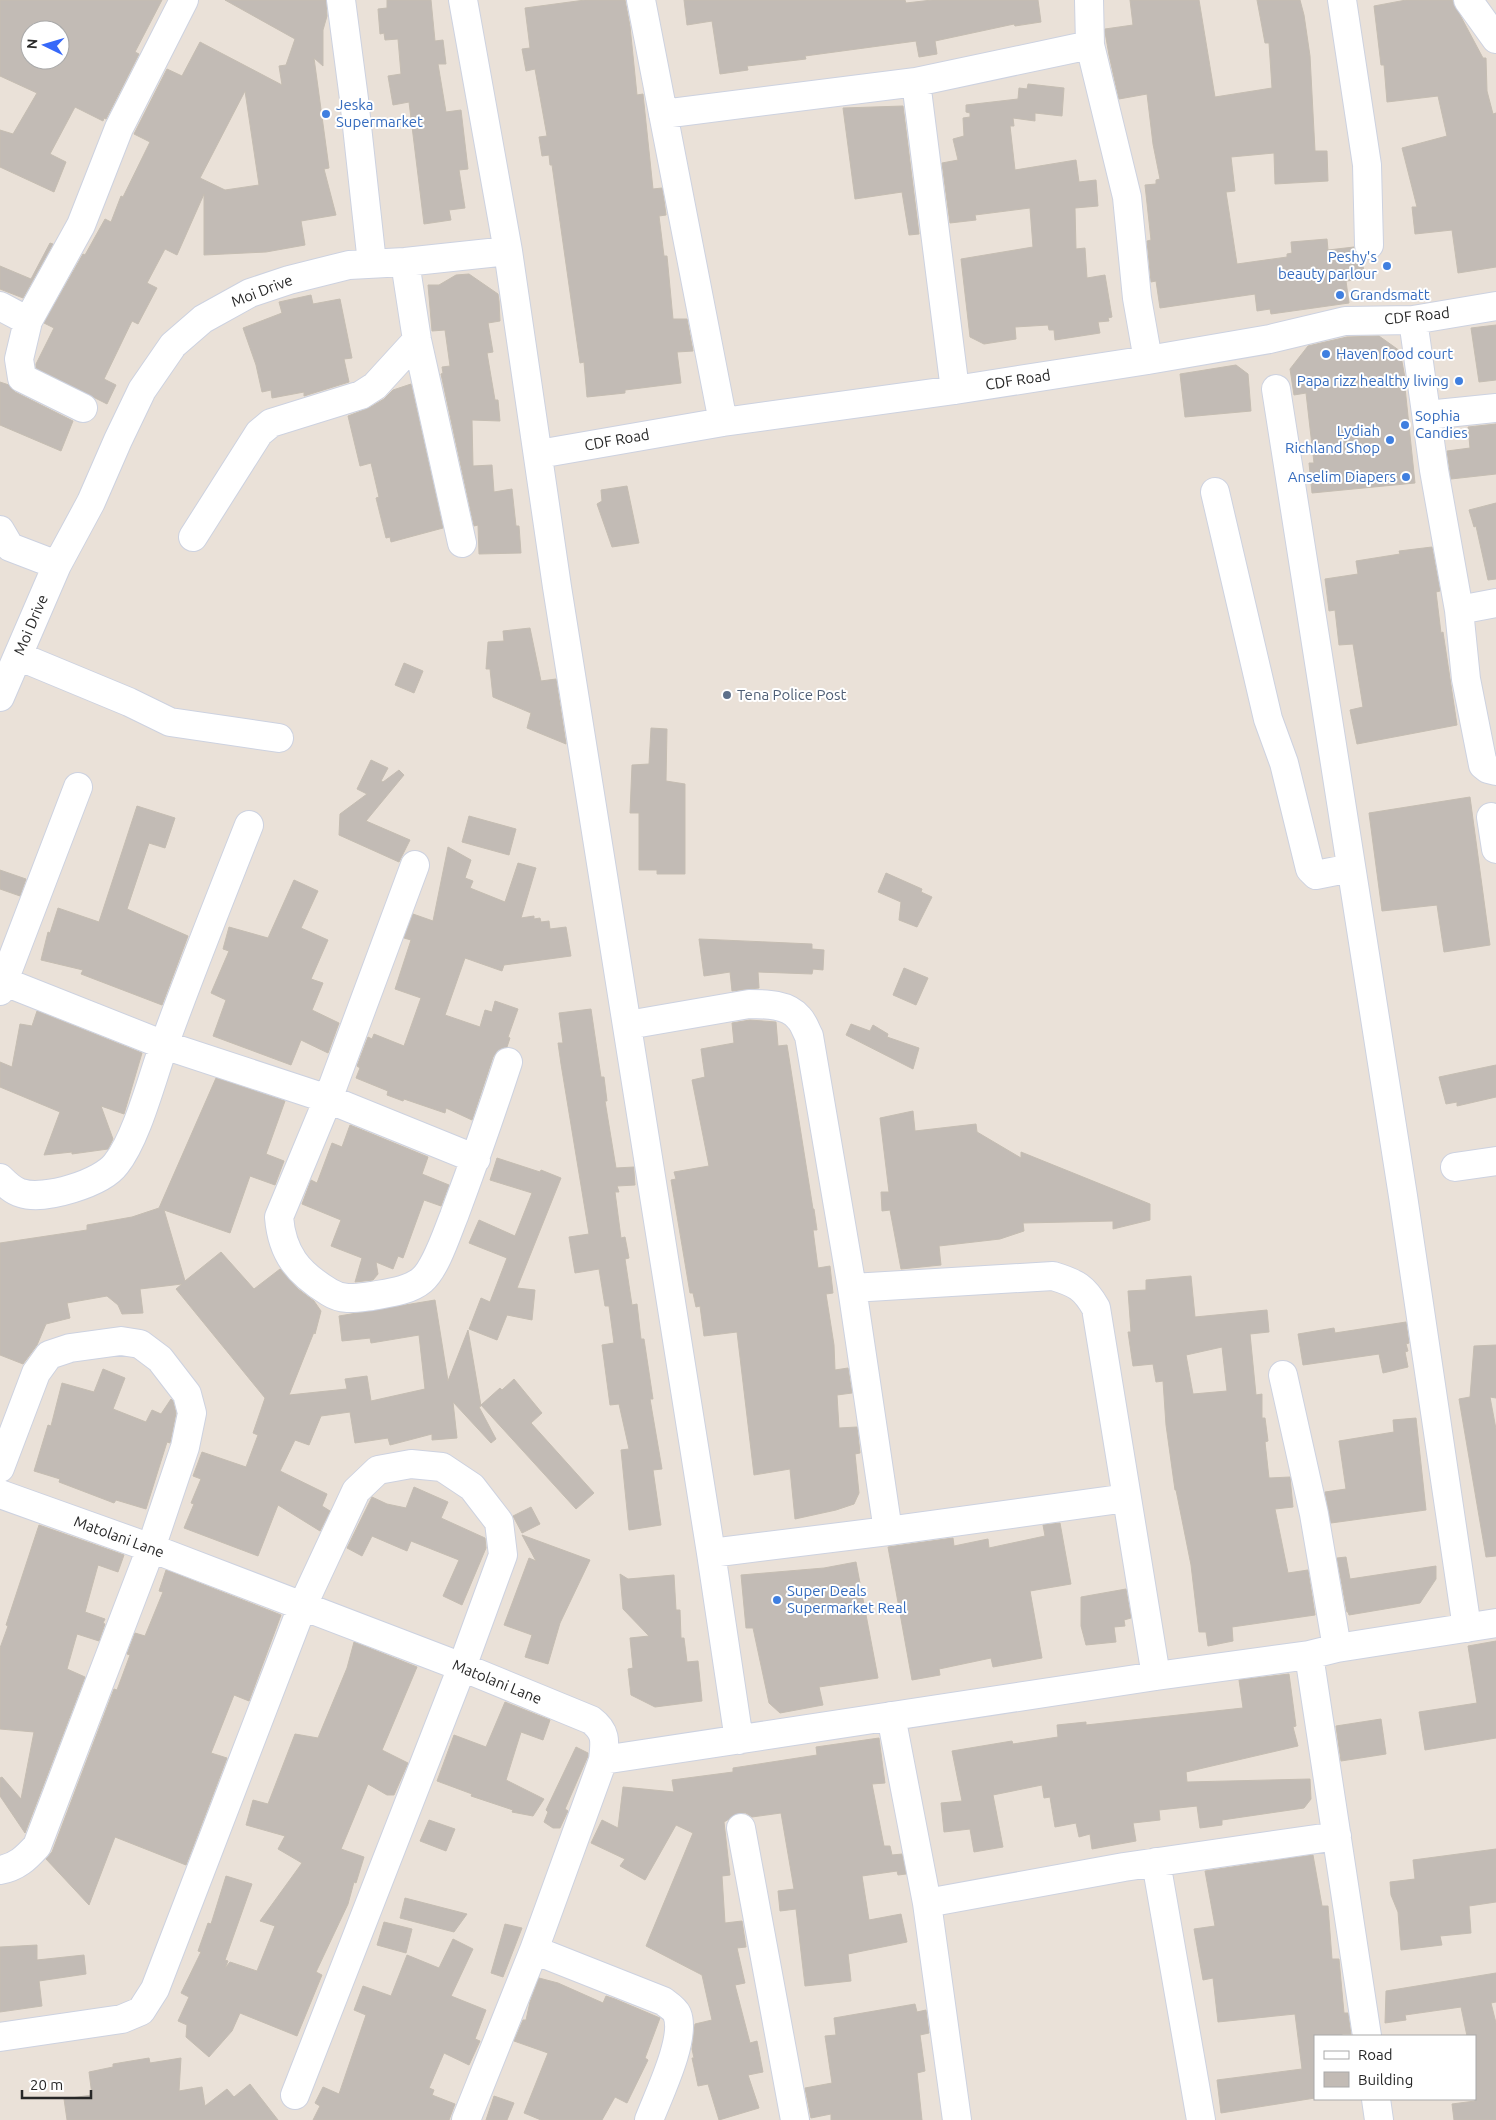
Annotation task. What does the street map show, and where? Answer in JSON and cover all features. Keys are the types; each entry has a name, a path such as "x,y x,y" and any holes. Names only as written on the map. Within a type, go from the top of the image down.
{"street":[{"path":"83,408 22,378 19,359 28,321 81,225 119,128 184,0"},
{"path":"341,0 372,263"},
{"path":"463,0 508,250 558,587 712,1553 739,1740"},
{"path":"641,0 723,422"},
{"path":"1089,0 1090,45 1127,197 1137,298 1148,360"},
{"path":"1342,0 1367,164 1369,245"},
{"path":"1468,0 1496,40"},
{"path":"663,114 916,82 1090,45"},
{"path":"916,82 955,390"},
{"name":"Moi Drive","path":"0,697 57,565 91,502 142,390 173,345 203,319 250,293 320,272 349,265 405,262 508,250"},
{"path":"405,262 417,340 462,543"},
{"path":"0,306 28,321"},
{"name":"CDF Road","path":"539,454 723,422 955,390 1148,360 1270,339 1345,321 1413,320 1496,306"},
{"path":"1413,320 1459,610 1466,679 1483,764 1488,769 1496,771"},
{"path":"193,537 259,433 271,423 361,395 375,386 417,340"},
{"path":"1276,389 1403,1196 1467,1628"},
{"path":"1427,415 1496,408"},
{"path":"1215,492 1268,719 1284,763 1310,869 1316,875 1351,868"},
{"path":"0,530 10,547 57,565"},
{"path":"1459,610 1496,603"},
{"path":"18,656 129,702 170,722 279,738"},
{"path":"78,787 1,984 164,1045 328,1099 476,1159"},
{"path":"1491,817 1496,849"},
{"path":"0,1178 21,1193 37,1196 72,1188 103,1177 116,1164 130,1140 164,1045 249,824"},
{"path":"416,865 328,1099 279,1217 281,1237 293,1262 317,1284 335,1296 354,1299 398,1292 422,1280 440,1254 476,1159 508,1062"},
{"path":"628,1025 749,1004 768,1004 785,1008 799,1018 809,1036 852,1288 888,1531"},
{"path":"1455,1168 1496,1161"},
{"path":"852,1288 1053,1276 1072,1282 1087,1292 1096,1308 1156,1676"},
{"path":"0,1468 36,1372 49,1355 70,1348 120,1341 140,1344 160,1359 187,1394 192,1413 185,1447 151,1548 37,1846 23,1862 0,1870"},
{"path":"1283,1375 1314,1514 1337,1648"},
{"path":"0,2038 122,2020 141,2011 155,1989 302,1607 356,1491 378,1470 411,1464 442,1467 472,1486 499,1522 503,1555 462,1667 295,2095"},
{"name":"Matolani Lane","path":"0,1494 151,1548 462,1667 591,1720 600,1727 605,1739 603,1760 534,1950 466,2120"},
{"path":"712,1553 1128,1498"},
{"path":"603,1760 1156,1676 1309,1656 1337,1648 1496,1623"},
{"path":"1309,1656 1367,2035"},
{"path":"891,1716 927,1903 957,2120"},
{"path":"741,1828 795,2120"},
{"path":"927,1903 1156,1862 1337,1836"},
{"path":"1156,1862 1201,2120"},
{"path":"534,1950 663,2000 677,2013 680,2029 678,2043 649,2120"},
{"path":"1376,2100 1379,2120"}],"building":[{"path":"0,0 162,0 135,52 139,54 106,119 104,118 103,121 75,107 50,154 66,162 54,192 0,167 0,130 13,134 37,93 0,76"},
{"path":"225,0 326,0 327,16 323,30 323,66 314,58 329,168 324,169 336,215 301,221 305,245 266,252 204,255 204,194 177,255 165,249 147,283 157,288 138,324 132,321 104,379 116,385 107,404 36,368 36,364 54,328 44,323 105,219 111,222 121,196 123,197 150,142 134,134 167,69 182,76 200,42 282,85 279,66 286,65 295,39","holes":["245,91 259,185 225,190 200,178"]},
{"path":"387,0 431,0 435,41 443,40 446,64 438,64 446,112 461,110 468,169 459,170 465,208 449,210 451,220 424,224 409,102 393,105 388,76 401,74 398,39 385,40 384,33 380,34 378,9 387,8"},
{"path":"585,0 625,0 630,26 637,95 643,94 653,189 662,188 664,200 666,215 659,216 664,256 667,256 673,319 687,319 693,351 677,352 681,383 625,390 625,393 587,397 584,362 580,363 552,165 550,165 549,155 542,156 539,137 547,136 535,69 526,71 522,49 530,48 525,8"},
{"path":"684,0 905,0 906,3 932,0 1038,0 1041,22 1015,26 1014,24 935,41 937,54 919,57 916,41 805,56 806,59 747,66 748,70 720,74 712,21 687,25"},
{"path":"1130,0 1199,0 1215,97 1272,88 1269,43 1265,43 1257,0 1300,0 1310,56 1315,151 1327,151 1328,181 1275,184 1274,153 1231,157 1235,191 1226,192 1237,264 1287,257 1287,254 1292,253 1291,242 1327,239 1328,250 1354,247 1356,254 1362,259 1365,279 1346,281 1349,303 1271,314 1270,309 1257,311 1255,294 1160,308 1156,281 1151,282 1147,241 1151,240 1145,185 1156,184 1156,180 1160,179 1153,144 1147,94 1119,99 1105,32 1105,29 1133,25"},
{"path":"1406,0 1452,0 1483,58 1486,58 1487,91 1493,114 1496,113 1496,267 1458,273 1452,230 1415,234 1412,207 1417,207 1402,148 1447,136 1438,96 1387,102 1384,65 1381,65 1374,6"},
{"path":"1028,84 1064,88 1062,116 1035,113 1035,121 1013,118 1014,126 1010,126 1015,170 1076,160 1079,182 1096,180 1098,206 1075,208 1076,249 1085,248 1087,278 1105,275 1112,317 1108,318 1109,321 1098,322 1100,333 1055,340 1054,330 1049,330 1048,325 1015,327 1016,339 984,344 970,337 961,259 1033,247 1030,208 975,215 976,220 950,223 942,163 958,160 953,139 964,136 963,118 970,117 970,113 966,112 966,105 1018,99 1019,88 1027,89"},
{"path":"903,106 919,234 909,235 902,192 855,199 843,108"},
{"path":"50,243 53,244 23,298 0,289 0,266 31,279"},
{"path":"469,274 498,294 500,321 488,323 493,352 487,353 495,400 498,400 500,421 472,420 473,466 492,465 494,492 512,489 516,526 519,526 521,553 479,554 478,525 474,526 441,374 443,373 442,367 450,366 445,330 432,331 428,285 439,285 456,275"},
{"path":"311,295 313,304 340,299 352,358 344,359 349,382 304,396 304,392 272,398 271,390 262,392 256,365 243,328 282,313 279,302"},
{"path":"1496,325 1496,380 1479,382 1471,328"},
{"path":"1379,336 1400,351 1405,378 1415,483 1312,493 1309,463 1314,463 1306,393 1294,395 1290,369 1308,346 1347,337"},
{"path":"1236,365 1248,374 1251,411 1185,417 1180,374"},
{"path":"0,382 9,385 15,392 73,421 61,451 0,425"},
{"path":"411,384 443,528 391,542 390,537 386,538 376,498 379,497 371,463 360,466 348,416 369,408 384,399 393,390"},
{"path":"1496,424 1496,474 1451,479 1447,451 1470,448 1468,427"},
{"path":"627,486 639,543 612,547 597,504 602,501 601,490"},
{"path":"1496,503 1496,579 1488,580 1476,526 1474,527 1469,510"},
{"path":"1432,547 1440,591 1436,592 1441,633 1443,632 1457,725 1357,744 1350,710 1363,707 1353,644 1339,645 1335,610 1329,611 1325,579 1358,574 1356,561 1400,554 1399,551"},
{"path":"530,628 541,681 556,679 566,744 527,728 531,713 493,697 490,669 486,669 488,642 504,641 503,631"},
{"path":"404,663 423,671 414,693 395,685"},
{"path":"651,728 667,729 666,781 685,784 685,874 657,874 657,870 639,870 639,813 630,813 632,765 649,764"},
{"path":"371,760 388,768 381,781 383,782 399,770 404,775 366,821 410,840 399,862 339,835 340,814 367,794 357,789"},
{"path":"1470,797 1490,945 1444,952 1437,905 1382,911 1369,813"},
{"path":"137,806 175,818 165,848 149,843 127,909 188,936 162,1005 81,974 83,970 41,960 48,932 50,933 58,908 99,922"},
{"path":"469,816 516,829 509,855 462,842"},
{"path":"448,847 471,860 465,878 473,881 470,888 505,902 518,863 536,868 521,918 534,916 534,919 540,918 541,922 549,921 550,929 566,927 571,956 504,965 502,971 465,958 445,1015 480,1027 485,1010 492,1012 495,1001 518,1009 508,1037 510,1038 507,1047 498,1050 493,1057 472,1120 446,1108 445,1113 404,1099 403,1101 387,1095 388,1091 356,1078 360,1068 357,1066 368,1037 372,1039 374,1034 404,1046 421,998 395,989 411,940 404,938 413,914 433,921"},
{"path":"0,870 26,879 20,896 0,889"},
{"path":"886,873 922,889 921,892 932,897 917,927 899,920 901,902 878,892"},
{"path":"294,880 318,891 301,928 328,940 311,979 323,983 312,1010 339,1023 328,1053 301,1040 291,1065 213,1036 226,1000 211,993 229,951 223,949 229,927 268,938"},
{"path":"699,939 812,944 812,949 824,950 823,970 813,969 812,974 758,972 759,988 732,991 730,972 704,976"},
{"path":"904,968 928,978 916,1005 893,995"},
{"path":"591,1009 601,1077 604,1077 607,1101 605,1101 616,1168 634,1167 635,1185 617,1186 619,1192 615,1192 621,1238 625,1237 629,1258 625,1259 632,1305 637,1304 641,1339 644,1339 653,1399 650,1399 662,1469 653,1470 661,1525 629,1530 621,1450 629,1449 619,1404 610,1405 602,1345 614,1343 609,1306 605,1306 599,1269 575,1273 569,1237 589,1234 558,1043 563,1043 559,1013"},
{"path":"37,1011 142,1053 124,1114 101,1106 113,1139 108,1149 72,1154 72,1152 44,1155 60,1112 0,1087 0,1062 12,1067 20,1024 32,1026"},
{"path":"750,1020 776,1022 778,1046 787,1045 817,1230 813,1230 818,1268 830,1266 833,1293 826,1294 834,1345 835,1370 848,1368 852,1393 837,1395 839,1428 857,1427 860,1453 855,1454 859,1493 854,1504 795,1519 790,1469 754,1475 737,1332 704,1336 700,1306 696,1307 693,1293 690,1293 671,1180 676,1179 674,1172 709,1166 692,1080 705,1077 701,1049 734,1043 732,1023"},
{"path":"851,1024 870,1031 873,1025 888,1034 887,1037 919,1048 913,1069 846,1035"},
{"path":"1496,1065 1496,1097 1457,1106 1457,1102 1446,1104 1439,1077"},
{"path":"216,1078 285,1101 266,1154 284,1161 275,1185 250,1176 230,1233 164,1210 185,1281 221,1252 254,1289 280,1269 298,1289 314,1301 321,1311 315,1334 314,1332 289,1395 347,1389 345,1379 367,1376 371,1401 425,1389 419,1335 371,1343 370,1338 342,1341 339,1316 435,1300 448,1381 468,1330 481,1406 479,1407 496,1439 491,1443 453,1402 457,1438 432,1440 432,1434 390,1445 388,1438 355,1443 350,1412 321,1416 309,1445 295,1440 280,1471 327,1494 322,1506 330,1511 320,1531 278,1505 258,1556 184,1528 194,1504 191,1503 201,1479 193,1476 202,1452 246,1467 258,1435 253,1433 265,1398 176,1289 182,1284 140,1289 143,1313 122,1314 118,1305 107,1296 67,1303 70,1318 46,1324 37,1345 23,1364 0,1355 0,1243 87,1230 87,1225 132,1217 159,1208"},
{"path":"913,1111 915,1131 976,1124 977,1132 1021,1158 1021,1152 1150,1204 1150,1220 1113,1229 1113,1221 1023,1223 1024,1231 1000,1239 939,1246 941,1265 901,1269 890,1210 882,1211 881,1192 889,1192 880,1118"},
{"path":"350,1125 428,1157 422,1174 449,1185 441,1206 424,1200 403,1258 398,1256 393,1269 376,1262 378,1274 373,1280 355,1282 362,1258 331,1246 341,1220 302,1204 311,1180 317,1183 332,1143 342,1147"},
{"path":"497,1158 540,1172 541,1170 561,1178 517,1288 535,1290 532,1320 507,1315 497,1340 469,1329 481,1298 490,1302 507,1258 469,1243 479,1220 515,1236 532,1193 490,1180"},
{"path":"1191,1276 1195,1317 1267,1310 1269,1332 1250,1334 1256,1395 1262,1394 1262,1418 1265,1418 1268,1441 1265,1442 1269,1478 1290,1477 1293,1507 1275,1509 1288,1573 1308,1570 1315,1615 1232,1627 1233,1641 1208,1646 1206,1632 1199,1632 1191,1565 1175,1490 1166,1425 1163,1381 1156,1382 1153,1364 1133,1366 1128,1332 1131,1332 1128,1291 1146,1290 1146,1280","holes":["1222,1347 1227,1391 1193,1394 1186,1355"]},
{"path":"1406,1322 1409,1343 1406,1344 1408,1351 1405,1352 1408,1367 1383,1373 1379,1354 1303,1365 1298,1334 1334,1328 1335,1333"},
{"path":"1496,1345 1496,1398 1490,1397 1496,1429 1496,1556 1486,1557 1459,1399 1470,1397 1474,1346"},
{"path":"103,1369 125,1378 113,1409 146,1422 152,1410 161,1414 171,1399 173,1401 176,1413 170,1443 167,1442 146,1509 116,1500 114,1503 59,1482 60,1479 34,1471 48,1425 51,1426 62,1383 94,1392"},
{"path":"514,1379 542,1413 531,1423 594,1493 576,1509 481,1405 500,1388 502,1390"},
{"path":"1416,1418 1426,1510 1331,1523 1325,1492 1346,1489 1339,1441 1394,1432 1393,1420"},
{"path":"414,1487 448,1502 441,1518 485,1538 486,1548 462,1605 443,1596 459,1560 411,1541 407,1551 372,1536 362,1556 347,1548 372,1497 387,1504 406,1508"},
{"path":"531,1507 540,1524 522,1533 513,1516"},
{"path":"1060,1523 1071,1584 1030,1591 1042,1658 993,1667 991,1658 939,1669 940,1675 912,1680 888,1547 953,1538 954,1546 988,1539 989,1548 1045,1536 1043,1525"},
{"path":"39,1525 124,1555 118,1572 98,1565 85,1612 105,1619 103,1623 105,1624 99,1641 77,1634 67,1669 85,1677 25,1833 0,1796 0,1778 2,1777 21,1799 34,1732 0,1729 0,1648"},
{"path":"522,1535 590,1560 560,1623 548,1664 525,1657 532,1635 504,1625 529,1558 536,1561"},
{"path":"1346,1557 1350,1579 1436,1566 1436,1579 1420,1603 1349,1615 1337,1558"},
{"path":"856,1562 878,1678 819,1687 823,1705 780,1713 769,1703 753,1628 746,1628 741,1575 824,1568"},
{"path":"166,1570 281,1615 249,1701 234,1695 211,1753 227,1758 186,1865 115,1837 89,1905 46,1859 52,1852 114,1689 117,1690 130,1655 127,1654 135,1633 145,1636 163,1592 159,1591"},
{"path":"620,1574 628,1579 674,1575 676,1610 680,1610 681,1638 684,1638 687,1662 698,1661 702,1701 655,1707 631,1695 628,1669 633,1668 630,1638 649,1636 623,1609"},
{"path":"1126,1589 1131,1618 1124,1620 1125,1626 1114,1627 1116,1642 1086,1645 1081,1626 1081,1597"},
{"path":"1496,1641 1496,1738 1425,1750 1419,1712 1477,1703 1468,1646"},
{"path":"354,1642 417,1667 382,1750 408,1763 394,1795 387,1795 368,1784 341,1849 364,1857 348,1904 316,1972 322,1975 297,2036 240,2013 232,2031 209,2057 186,2037 187,2025 178,2021 189,1997 181,1993 201,1952 198,1951 208,1923 211,1924 226,1876 252,1884 225,1960 228,1961 225,1968 230,1962 257,1971 275,1926 260,1921 302,1863 278,1849 285,1836 246,1825 253,1800 268,1804 295,1734 318,1738 347,1668"},
{"path":"1289,1674 1296,1726 1293,1727 1298,1746 1186,1772 1187,1782 1310,1779 1311,1799 1304,1808 1222,1820 1222,1825 1200,1828 1197,1806 1159,1810 1160,1820 1133,1823 1136,1841 1092,1849 1090,1834 1079,1837 1076,1823 1055,1827 1050,1797 1044,1798 1042,1785 993,1795 1003,1847 974,1852 970,1829 944,1832 941,1803 962,1801 952,1751 1012,1741 1013,1744 1058,1737 1057,1725 1086,1722 1086,1725 1243,1708 1239,1680"},
{"path":"505,1702 550,1720 543,1740 521,1732 506,1780 544,1799 533,1816 512,1812 513,1810 471,1796 472,1794 437,1781 454,1735 486,1747"},
{"path":"1381,1719 1386,1754 1341,1761 1336,1726"},
{"path":"879,1738 885,1783 872,1784 884,1846 890,1846 892,1855 902,1854 906,1874 898,1875 897,1871 862,1876 869,1920 901,1914 907,1942 848,1954 851,1981 805,1986 796,1909 780,1911 778,1891 794,1889 781,1813 752,1817 746,1813 739,1813 724,1822 730,1875 722,1876 725,1923 742,1921 746,1947 737,1948 745,1983 735,1985 750,2043 757,2041 763,2072 748,2075 759,2108 719,2120 708,2084 698,2086 692,2058 694,2058 692,2049 695,2024 712,2020 702,1975 646,1946 693,1833 676,1825 645,1880 620,1866 625,1859 591,1843 602,1820 618,1828 623,1787 674,1792 672,1780 733,1772 733,1768 817,1755 816,1747"},
{"path":"576,1747 588,1753 588,1756 565,1809 568,1811 560,1828 553,1828 544,1822 548,1812 546,1810"},
{"path":"429,1820 455,1829 446,1851 420,1841"},
{"path":"1496,1849 1496,1902 1469,1906 1471,1933 1440,1936 1442,1945 1401,1950 1398,1912 1391,1895 1390,1882 1415,1879 1413,1860"},
{"path":"1313,1855 1322,1906 1328,1906 1332,1959 1339,1959 1344,2013 1348,2013 1351,2034 1314,2035 1314,2098 1221,2113 1217,2080 1302,2069 1295,2014 1218,2022 1213,1978 1203,1980 1194,1929 1215,1926 1205,1871"},
{"path":"405,1898 467,1914 454,1932 400,1918"},
{"path":"384,1922 412,1929 406,1953 377,1945"},
{"path":"505,1924 522,1928 503,1977 491,1973"},
{"path":"453,1939 473,1949 451,1996 486,2010 475,2039 480,2041 469,2065 444,2053 429,2088 434,2090 432,2095 455,2104 449,2120 313,2120 320,2106 315,2103 323,2087 339,2094 366,2015 354,2010 363,1986 391,1996 407,1955 439,1968"},
{"path":"37,1945 37,1960 84,1955 86,1974 39,1981 42,2006 0,2012 0,1947"},
{"path":"1496,1973 1496,2002 1491,2003 1496,2023 1496,2120 1454,2120 1452,2104 1476,2100 1476,2035 1467,2035 1461,2007 1405,2015 1406,2020 1385,2023 1386,1991"},
{"path":"539,1978 558,1983 603,2003 606,1996 660,2018 645,2058 648,2060 627,2103 615,2097 602,2120 541,2120 524,2113 548,2053 514,2041 523,2020 526,2020 530,2002"},
{"path":"915,2004 917,2012 926,2010 929,2033 920,2035 925,2071 917,2073 922,2120 831,2120 831,2114 811,2118 805,2088 832,2083 825,2036 836,2035 834,2018"},
{"path":"149,2058 150,2063 181,2058 179,2091 202,2087 205,2106 227,2089 234,2097 250,2084 278,2120 67,2120 64,2099 92,2095 89,2072 113,2067 113,2064"},
{"path":"494,2096 514,2103 507,2120 486,2120"}],"place":[{"name":"Jeska Supermarket","path":"326,114"},
{"name":"Peshy's beauty parlour","path":"1387,266"},
{"name":"Grandsmatt","path":"1340,295"},
{"name":"Haven food court","path":"1326,354"},
{"name":"Papa rizz healthy living","path":"1459,381"},
{"name":"Sophia Candies","path":"1405,425"},
{"name":"Lydiah Richland Shop","path":"1390,440"},
{"name":"Anselim Diapers","path":"1406,477"},
{"name":"Tena Police Post","path":"727,695"},
{"name":"Super Deals Supermarket Real","path":"777,1600"}]}
